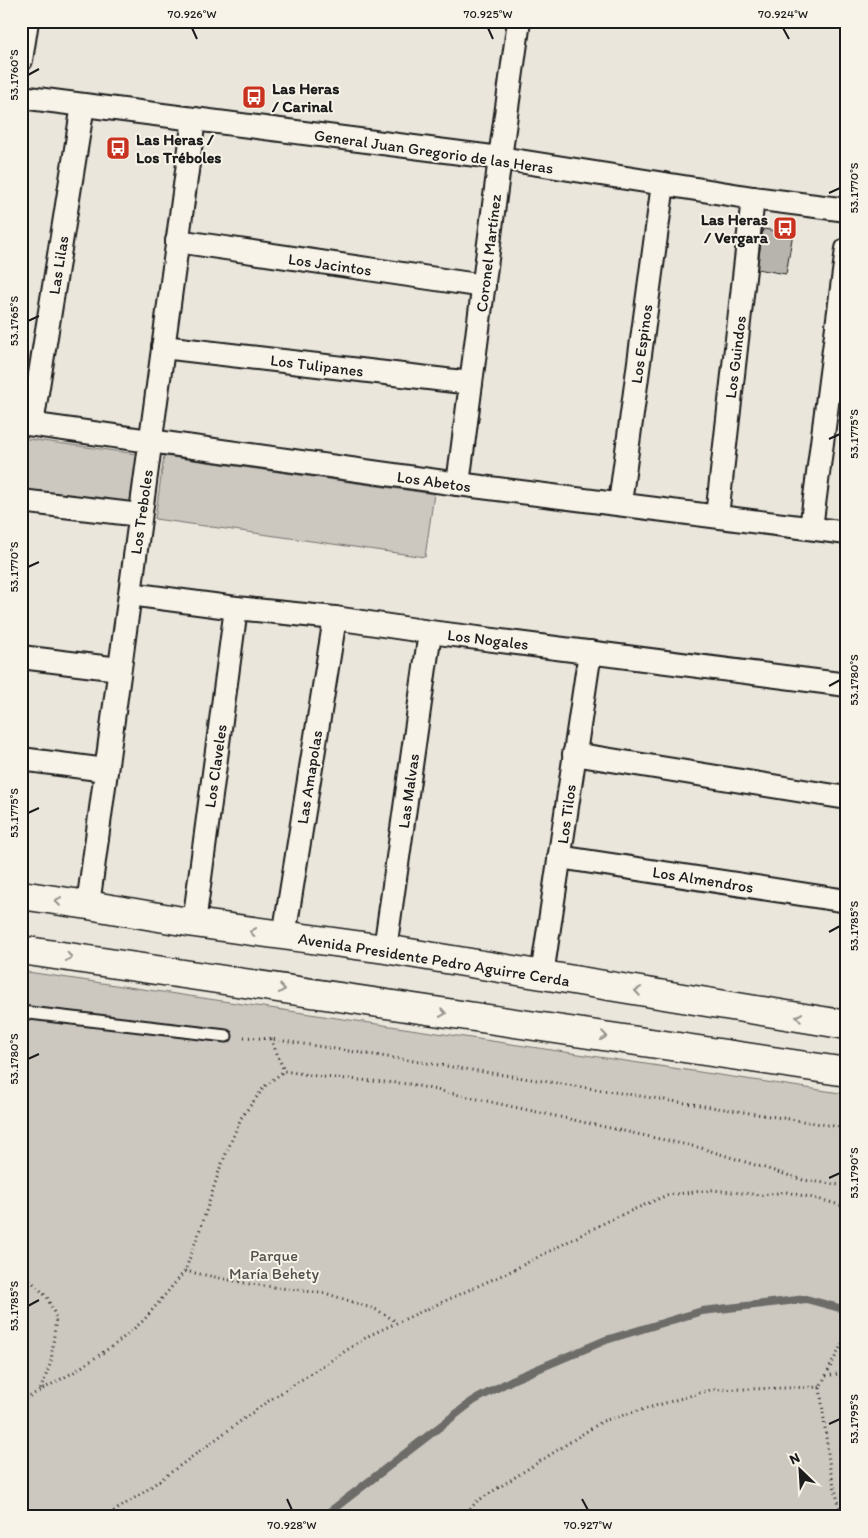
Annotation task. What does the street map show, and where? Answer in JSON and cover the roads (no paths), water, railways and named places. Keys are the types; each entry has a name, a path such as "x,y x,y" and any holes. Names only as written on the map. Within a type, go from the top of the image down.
{"main road":[{"name":"Avenida Presidente Pedro Aguirre Cerda","path":"21,895 194,923 385,949 847,1025"},
{"path":"21,950 847,1072"}],"street":[{"path":"21,60 26,21"},
{"name":"Coronel Martínez","path":"458,484 519,21"},
{"name":"General Juan Gregorio de las Heras","path":"21,97 500,158 753,198 847,210"},
{"name":"Las Lilas","path":"27,424 83,105"},
{"name":"Los Treboles","path":"88,905 194,119"},
{"name":"Los Espinos","path":"620,504 663,184"},
{"name":"Los Guindos","path":"717,516 753,198"},
{"name":"Los Jacintos","path":"177,241 484,286"},
{"path":"811,528 847,249"},
{"name":"Los Tulipanes","path":"163,348 471,383"},
{"name":"Los Abetos","path":"27,424 458,484 847,533"},
{"path":"21,501 140,515"},
{"name":"Los Nogales","path":"130,594 236,608 335,618 430,632 847,685"},
{"name":"Los Claveles","path":"194,923 236,608"},
{"name":"Las Amapolas","path":"284,936 335,618"},
{"name":"Las Malvas","path":"385,949 430,632"},
{"name":"Los Tilos","path":"542,975 590,652"},
{"path":"21,657 119,670"},
{"path":"574,754 847,798"},
{"path":"21,758 106,770"},
{"name":"Los Almendros","path":"559,857 847,902"}],"lane":[{"path":"21,1012 226,1036"}],"waterway":[{"path":"323,1517 473,1401 514,1379 606,1340 702,1311 806,1299 847,1310"}],"place":[{"name":"Las Heras / Carinal","path":"254,97"},
{"name":"Las Heras / Los Tréboles","path":"118,148"},
{"name":"Las Heras / Vergara","path":"785,228"}],"park label":[{"name":"Parque María Behety","path":"274,1264"}]}
